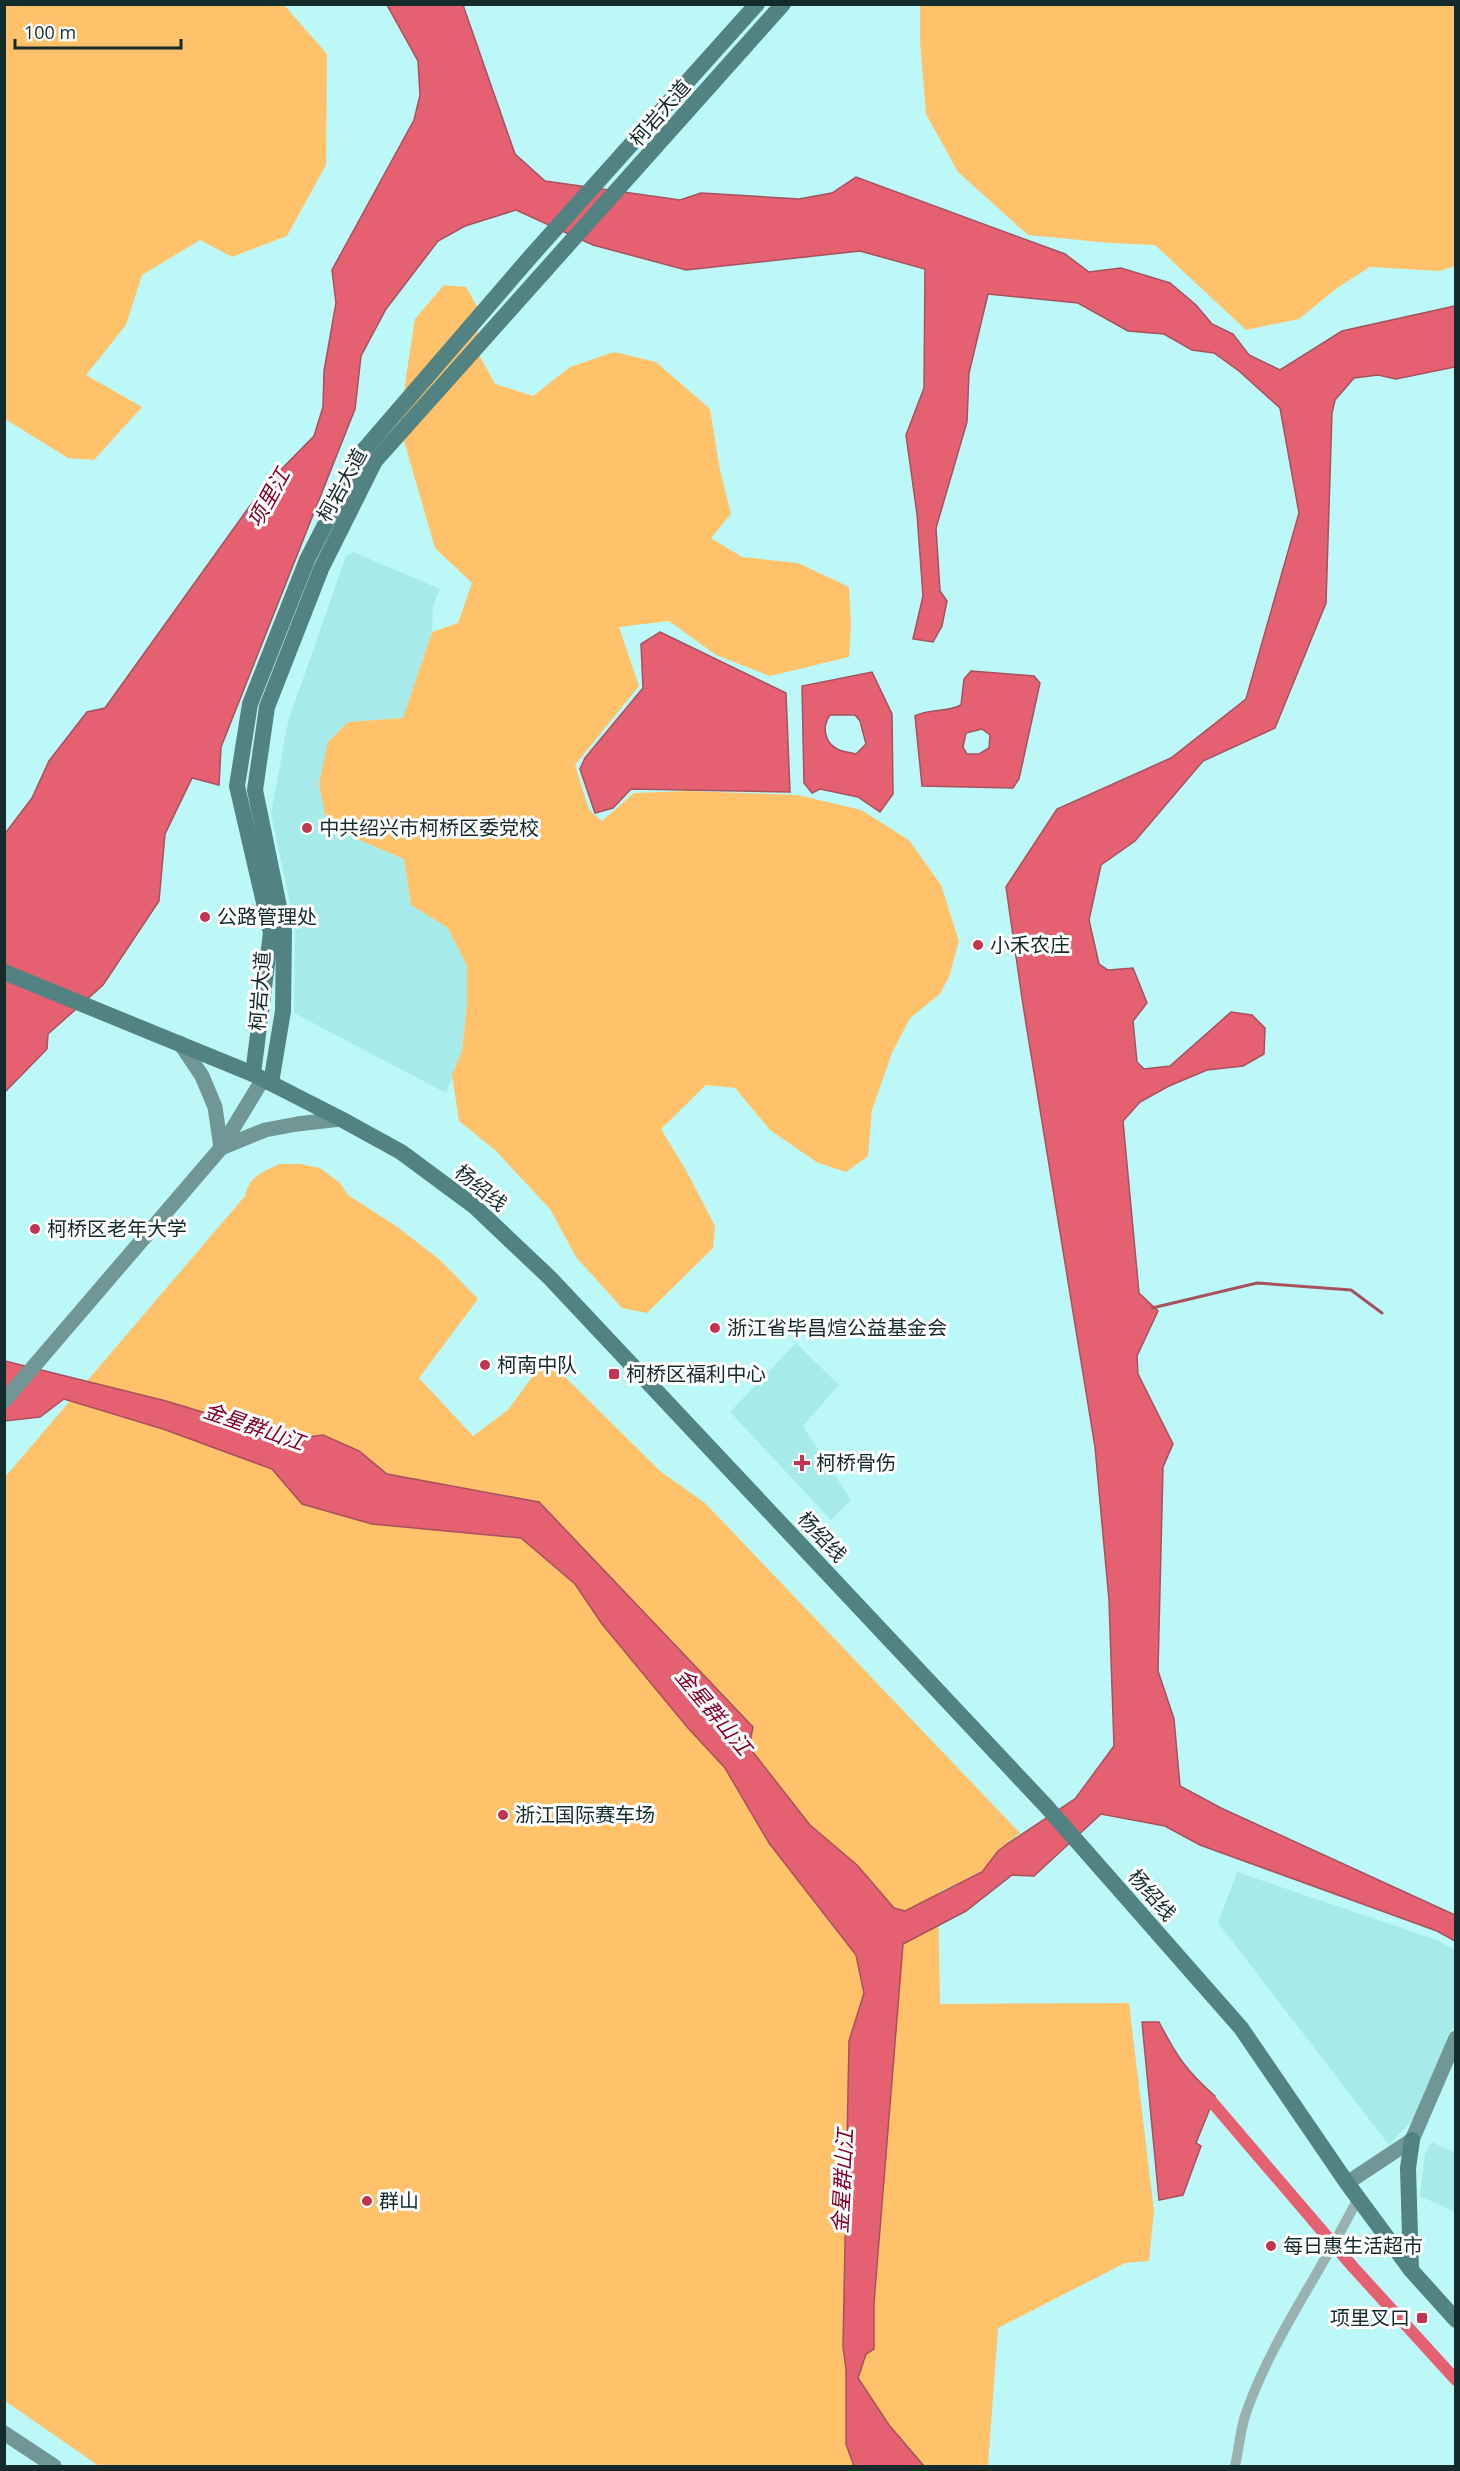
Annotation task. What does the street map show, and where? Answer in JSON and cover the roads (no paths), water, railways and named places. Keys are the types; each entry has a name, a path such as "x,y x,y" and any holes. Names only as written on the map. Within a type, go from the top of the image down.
{"main road":[{"name":"柯岩大道","path":"262,1078 271,933 237,786 250,704 307,560 363,451 531,255 756,4"},
{"name":"柯岩大道","path":"262,1078 283,1011 285,931 255,790 267,707 321,568 375,461 639,168 783,4"},
{"name":"杨绍线","path":"4,972 262,1078 401,1152 474,1206 550,1278 1078,1842 1241,2028 1347,2183 1411,2270 1455,2320"},
{"path":"1411,2270 1408,2168 1412,2140"}],"street":[{"path":"180,1043 202,1076 215,1107 221,1148 265,1131 297,1124 341,1119"},
{"name":"柯岩大道","path":"4,1401 221,1148 262,1078"},
{"path":"1347,2183 1412,2140 1455,2038"},
{"path":"1235,2466 1246,2414 1273,2351 1340,2235 1358,2198"},
{"path":"4,2433 54,2466"}],"water":[{"path":"387,5 463,5 515,154 545,181 680,200 701,193 799,199 832,193 856,177 1065,254 1089,272 1121,268 1170,283 1196,305 1212,324 1233,334 1249,355 1280,370 1342,331 1455,306 1455,367 1396,379 1378,375 1354,378 1335,400 1332,413 1326,603 1275,728 1203,761 1135,841 1101,865 1089,920 1099,964 1108,970 1133,968 1147,1003 1133,1021 1137,1062 1144,1069 1170,1066 1231,1012 1252,1015 1265,1028 1264,1054 1243,1066 1207,1070 1169,1086 1140,1102 1123,1121 1139,1293 1158,1311 1137,1356 1138,1374 1173,1444 1163,1467 1158,1671 1174,1719 1180,1786 1221,1808 1455,1915 1455,1941 1437,1931 1200,1845 1165,1826 1101,1814 1034,1876 1012,1875 966,1911 903,1944 874,2303 874,2349 866,2354 858,2378 889,2425 924,2466 854,2466 846,2444 846,2369 843,2347 849,2041 864,1993 856,1955 769,1843 725,1768 688,1728 602,1624 575,1584 521,1538 372,1524 302,1504 272,1469 163,1429 64,1399 40,1417 5,1421 5,1361 166,1401 292,1439 323,1435 359,1451 387,1474 539,1502 753,1727 749,1747 810,1825 857,1865 894,1908 905,1911 982,1872 998,1851 1075,1799 1114,1746 1109,1600 1095,1447 1006,887 1057,809 1171,758 1246,699 1299,513 1280,408 1239,371 1214,353 1192,350 1164,334 1128,331 1078,303 988,294 969,373 967,422 936,528 940,591 947,601 942,626 933,642 913,639 923,596 917,514 906,435 924,388 925,269 860,251 686,270 593,245 516,210 465,226 438,241 386,309 361,356 355,409 221,747 219,785 192,778 165,834 159,901 103,985 48,1034 47,1049 5,1092 4,835 32,798 49,761 87,712 105,708 262,489 314,436 323,407 324,371 336,303 332,270 414,120 420,95 418,61"},
{"path":"660,632 786,693 790,792 631,789 613,808 595,813 580,769 585,758 643,688 641,644"},
{"path":"971,671 1034,676 1040,683 1019,779 1013,788 922,786 915,716 961,705 964,679","holes":["982,729 990,735 989,748 979,754 967,754 963,747 966,733"]},
{"path":"872,672 892,714 893,794 880,812 858,797 820,789 812,793 804,783 802,686","holes":["830,715 855,715 860,721 866,744 856,754 841,751 833,746 827,738 825,729"]},
{"path":"1142,2022 1159,2022 1182,2062 1215,2096 1196,2143 1201,2146 1183,2195 1159,2200"}],"waterway":[{"path":"1152,1308 1257,1283 1351,1290 1382,1313"},
{"path":"1212,2102 1353,2267 1456,2380"}],"place":[{"name":"中共绍兴市柯桥区委党校","path":"307,828"},
{"name":"公路管理处","path":"205,917"},
{"name":"小禾农庄","path":"978,945"},
{"name":"柯桥区老年大学","path":"35,1229"},
{"name":"浙江省毕昌煊公益基金会","path":"715,1328"},
{"name":"柯南中队","path":"485,1365"},
{"name":"柯桥区福利中心","path":"614,1374"},
{"name":"柯桥骨伤","path":"802,1463"},
{"name":"浙江国际赛车场","path":"503,1815"},
{"name":"群山","path":"367,2201"},
{"name":"每日惠生活超市","path":"1271,2246"},
{"name":"项里叉口","path":"1422,2318"}],"water label":[{"name":"项里江","path":"269,498"},
{"name":"金星群山江","path":"254,1427"},
{"name":"金星群山江","path":"713,1712"},
{"name":"金星群山江","path":"843,2181"}]}
